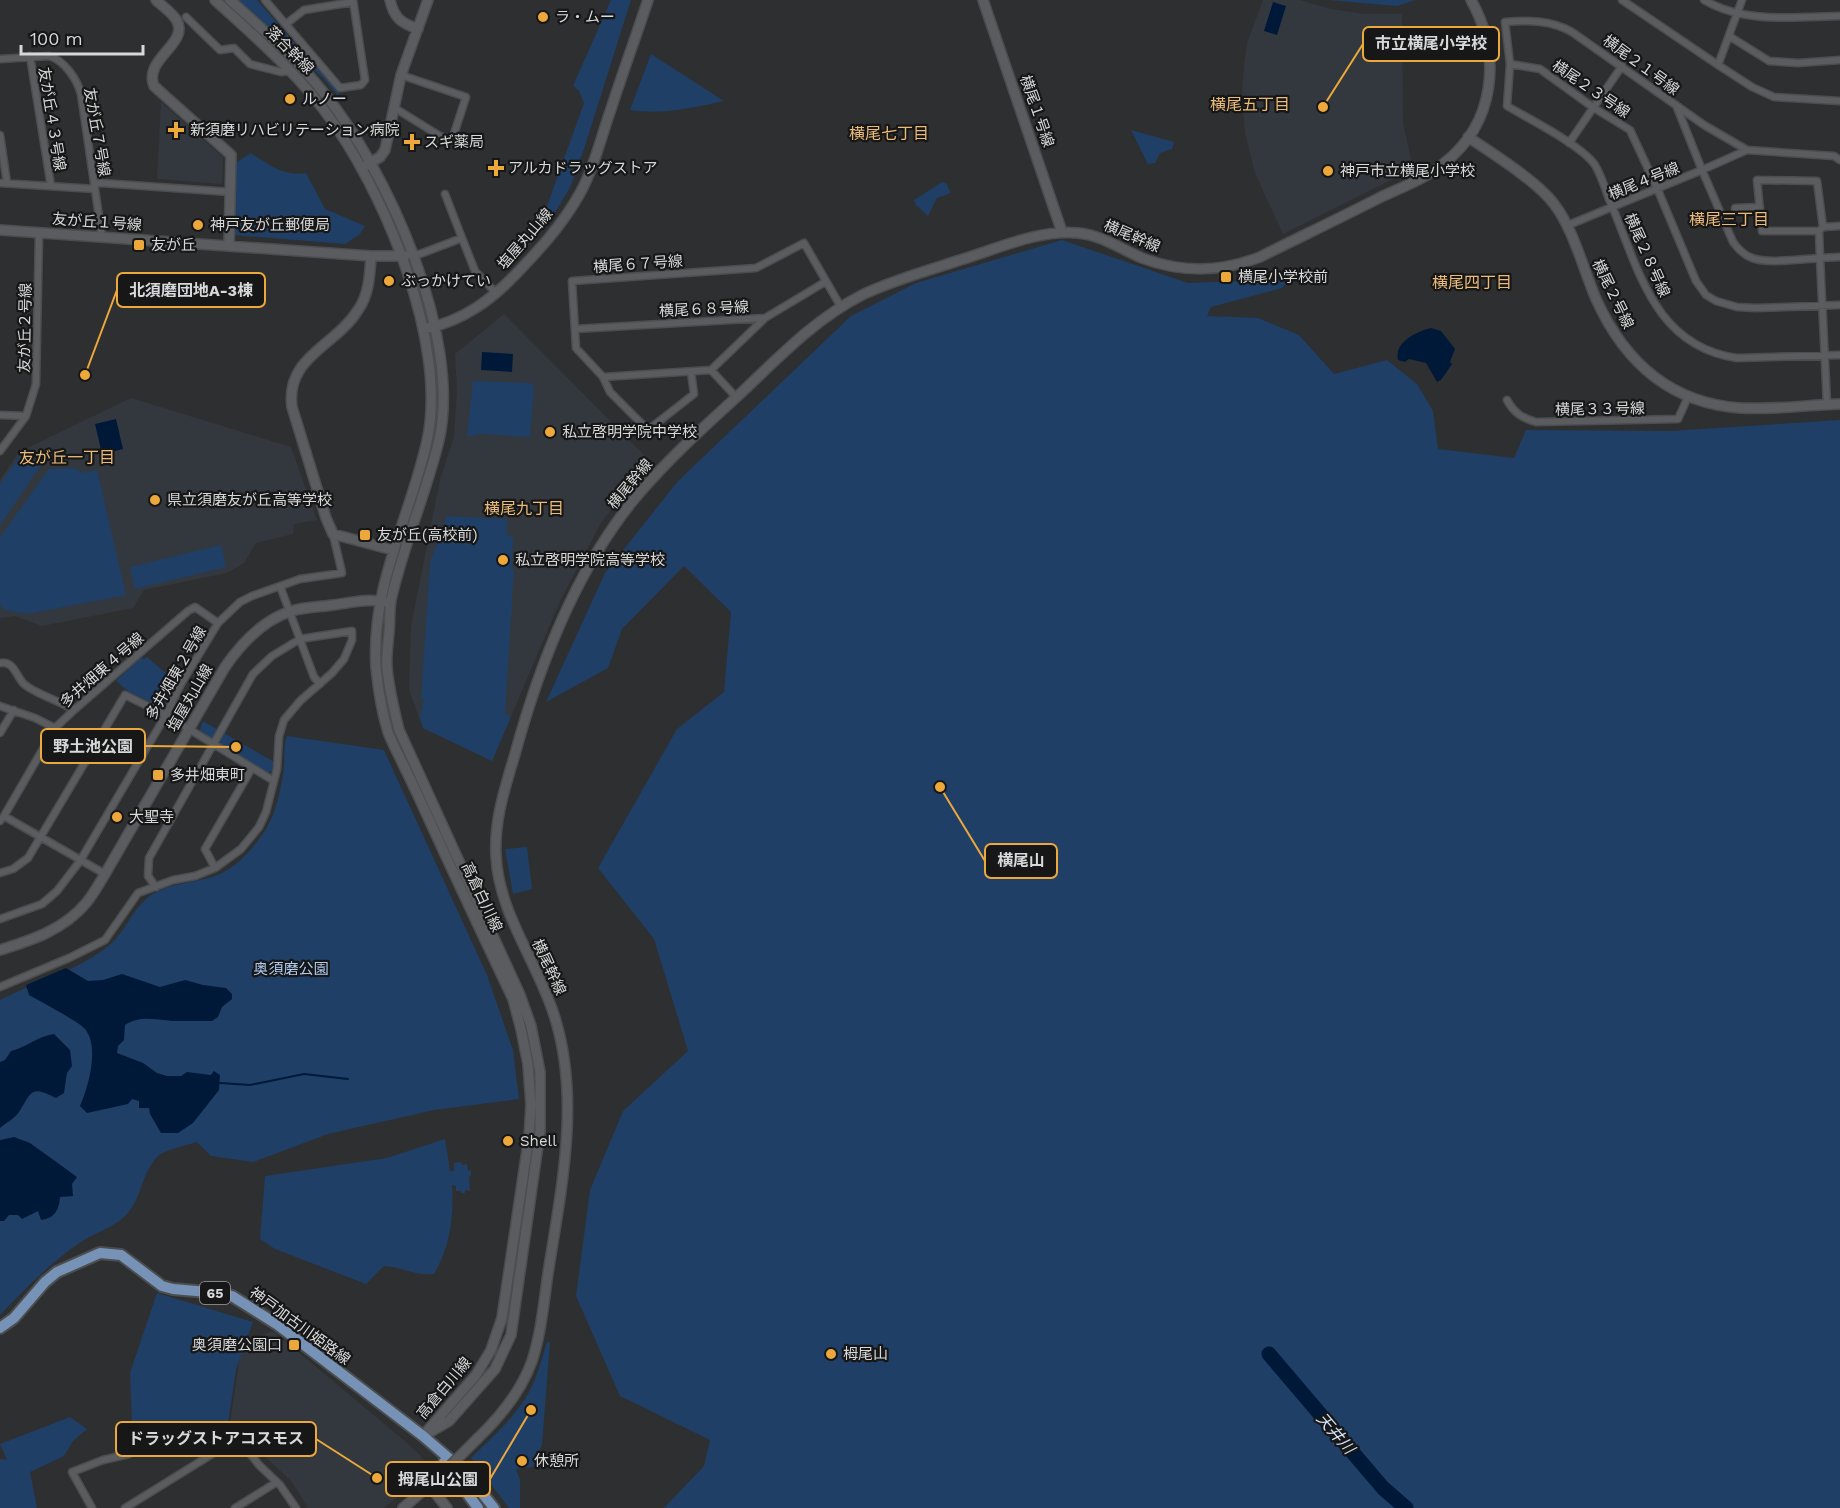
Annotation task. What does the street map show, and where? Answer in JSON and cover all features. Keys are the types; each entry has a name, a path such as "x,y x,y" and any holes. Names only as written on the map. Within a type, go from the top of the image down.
{"main road":[{"name":"神戸加古川姫路線","path":"0,1328 14,1318 45,1282 57,1272 100,1253 121,1255 162,1286 232,1296 278,1325 423,1436 466,1473 494,1508"},
{"name":"神戸加古川姫路線","path":"423,1436 478,1508"}],"street":[{"path":"156,0 175,17 179,31 176,39 152,71 153,82 157,89 230,153 229,246"},
{"name":"落合幹線","path":"215,0 291,71 326,112 361,169 389,223 402,257"},
{"name":"落合幹線","path":"230,0 290,55 324,92 343,118 396,213 413,254"},
{"path":"265,0 339,88 361,85 365,80 353,1 304,10 286,24"},
{"path":"390,0 394,15 400,22 418,29"},
{"path":"361,169 380,157 386,150 401,75 428,0"},
{"name":"塩屋丸山線","path":"422,329 464,316 496,294 551,237 580,194 597,152 648,0"},
{"name":"横尾１号線","path":"983,0 1062,232"},
{"name":"横尾幹線","path":"403,1508 440,1476 501,1414 514,1396 532,1361 538,1338 568,1121 567,1079 555,1016 506,906 500,886 495,840 502,797 528,705 569,606 609,533 660,470 802,335 841,307 863,295 897,281 1026,240 1062,232 1093,236 1140,257 1174,267 1210,269 1238,264 1260,257 1445,163 1468,137 1483,109 1489,90 1491,58 1485,32 1471,0"},
{"path":"1622,0 1752,87 1774,97 1840,102"},
{"path":"1704,0 1714,6 1737,12 1785,19 1840,16"},
{"path":"1718,65 1742,0"},
{"path":"186,17 220,50 234,48 250,64 281,72 291,71"},
{"name":"横尾２１号線","path":"1507,106 1510,64 1504,22 1544,22 1561,26 1572,32 1704,125 1747,150 1834,156 1840,160"},
{"path":"1729,36 1769,61 1798,63 1840,60"},
{"name":"友が丘７号線","path":"0,59 30,56 56,57 70,72 80,88 102,237"},
{"name":"友が丘４３号線","path":"30,56 51,186"},
{"name":"横尾２３号線","path":"1510,64 1540,69 1594,108 1630,130 1696,281 1706,295 1716,301 1737,307 1840,305"},
{"path":"1569,143 1622,66"},
{"path":"393,107 440,136 452,140 466,97 401,75"},
{"path":"1676,105 1702,170 1747,150"},
{"name":"横尾２８号線","path":"1507,106 1569,143 1594,165 1653,302 1666,321 1694,344 1712,352 1737,358 1840,355"},
{"path":"0,135 4,183 95,186 101,183 231,192"},
{"name":"横尾２号線","path":"1468,137 1548,195 1566,226 1597,300 1618,340 1635,361 1652,375 1688,397 1714,404 1749,408 1840,404"},
{"name":"横尾４号線","path":"1566,226 1702,170 1733,242 1749,257 1762,260 1840,257"},
{"path":"1827,404 1820,258 1821,229 1817,182 1757,180 1762,231 1821,229 1840,226"},
{"path":"445,194 475,271 496,294"},
{"path":"1735,208 1760,207"},
{"name":"友が丘１号線","path":"0,230 370,256"},
{"name":"友が丘２号線","path":"0,451 26,416 36,384 39,232"},
{"path":"393,550 333,534 298,427 290,394 292,384 298,371 358,311 366,290 370,256 402,257 420,254 462,238"},
{"name":"横尾６７号線","path":"691,372 694,394 648,430 610,392 603,377 576,348 572,281 756,268 804,243 841,307"},
{"path":"391,603 436,448 442,418 444,375 434,326 413,254"},
{"path":"380,601 429,431 431,380 422,329 402,257"},
{"name":"横尾６８号線","path":"575,329 765,318 825,282"},
{"path":"603,377 711,370 765,318"},
{"path":"711,370 736,397"},
{"name":"横尾３３号線","path":"1507,400 1512,409 1524,419 1536,422 1607,421 1678,419 1688,397"},
{"path":"0,415 26,416"},
{"name":"多井畑東２号線","path":"0,919 42,904 57,891 80,861 218,623 240,602 300,579 342,573 333,534"},
{"path":"280,586 314,677 320,684"},
{"name":"高倉白川線","path":"380,601 376,620 376,667 389,733 513,999 528,1064 531,1105 529,1137 502,1318 492,1350 476,1375 423,1436"},
{"name":"塩屋丸山線","path":"0,950 42,936 72,917 86,903 237,650 264,626 291,611 351,602 391,603"},
{"name":"高倉白川線","path":"391,603 387,667 399,730 520,995 531,1026 540,1072 540,1131 511,1335 495,1369 450,1420 423,1436"},
{"name":"多井畑東４号線","path":"2,819 56,728 74,710 188,611 195,607 218,623"},
{"path":"0,987 105,940 138,893 215,868 241,849 259,827 266,812 274,781 279,736 284,720 300,701 344,659 352,640 352,631 300,639 272,656 253,674 149,858 148,876 156,887"},
{"path":"0,663 11,664 24,684 74,710"},
{"path":"0,873 13,869 28,858 125,695 166,715 274,781"},
{"path":"0,706 56,728"},
{"path":"0,733 14,710"},
{"path":"215,868 205,849 252,768"},
{"path":"2,819 42,837 105,874"},
{"path":"125,1508 222,1448 232,1447 248,1451 277,1482 296,1508"},
{"path":"93,1508 72,1472 103,1460 129,1454"},
{"path":"235,1508 277,1482"},
{"path":"429,1485 447,1508"}],"shaded area":[{"path":"1263,0 1300,0 1331,9 1365,14 1402,14 1403,122 1413,169 1283,234 1255,173 1245,133 1242,93 1247,43"},
{"path":"1273,2 1286,6 1277,35 1264,31"},
{"name":"新須磨リハビリテーション病院","path":"161,102 223,157 222,184 157,179"},
{"name":"私立啓明学院高等学校","path":"504,314 651,462 602,521 561,599 492,761 423,728 409,690 411,626 440,480 454,437 457,392 455,354"},
{"path":"1431,328 1441,331 1455,349 1450,362 1452,364 1437,382 1426,363 1409,359 1405,362 1398,360 1399,348 1407,339"},
{"path":"482,352 513,354 512,372 481,370"},
{"name":"県立須磨友が丘高等学校","path":"131,398 291,447 317,520 294,524 293,534 256,543 244,563 227,573 144,590 133,608 42,626 15,616 0,618 0,480 19,452"},
{"path":"116,419 123,449 102,454 95,424"},
{"path":"66,968 88,981 103,980 122,974 160,987 185,980 226,988 232,994 232,999 222,1007 218,1017 212,1021 148,1019 131,1022 125,1025 124,1040 118,1046 117,1053 167,1076 181,1076 187,1072 211,1075 214,1071 220,1075 219,1090 193,1123 178,1133 161,1133 149,1108 139,1108 139,1101 132,1099 128,1104 87,1113 80,1106 91,1068 92,1046 89,1037 85,1029 75,1021 29,995 26,985"},
{"path":"54,1034 70,1050 72,1066 67,1073 64,1093 56,1098 42,1092 33,1092 17,1114 0,1128 0,1062 5,1060 11,1051"},
{"path":"14,1137 30,1143 77,1177 72,1184 73,1196 60,1197 59,1206 50,1217 41,1220 38,1211 22,1219 18,1215 9,1215 4,1221 0,1221 0,1140"},
{"path":"273,1331 406,1442 420,1455 430,1470 384,1508 308,1508 292,1482 250,1442 228,1437 242,1343"}],"green space":[{"path":"238,0 257,0 339,93 338,96 324,79"},
{"path":"611,0 631,0 570,188 550,220 542,220 584,103 579,91 573,86"},
{"path":"1328,0 1416,0 1397,6"},
{"path":"651,54 724,101 665,111 630,110"},
{"path":"1131,130 1174,142 1172,149 1160,153 1155,163 1148,164"},
{"path":"251,153 283,171 306,173 325,209 365,226 360,234 345,244 234,235 234,164"},
{"path":"942,182 946,183 951,193 937,198 928,216 914,200"},
{"path":"1062,240 1188,283 1289,279 1282,288 1211,307 1207,316 1258,318 1299,335 1334,374 1387,360 1417,384 1433,411 1438,449 1514,458 1526,430 1670,431 1840,420 1840,1508 664,1508 704,1466 710,1440 620,1396 576,1296 590,1190 623,1111 688,1051 654,939 598,868 677,729 724,692 731,612 684,566 622,629 608,668 546,702 605,573 678,481 851,316 916,283"},
{"path":"473,381 530,383 534,386 530,437 479,434 467,437"},
{"path":"22,453 41,465 0,525 0,484"},
{"path":"73,468 85,473 97,470 126,595 27,614 5,610 0,605 0,537 49,469"},
{"path":"447,516 507,519 507,535 513,536 512,568 514,568 505,714 511,717 492,761 423,728 420,718 424,699 421,699 430,563"},
{"path":"221,545 226,567 135,589 130,567"},
{"path":"141,657 144,659 147,657 179,681 163,708 129,692 116,681"},
{"path":"203,721 274,762 273,770 268,773 199,732"},
{"name":"奥須磨公園","path":"287,736 384,750 487,975 513,1050 519,1099 434,1110 328,1134 253,1162 211,1156 197,1142 166,1152 152,1163 131,1210 125,1216 67,1252 0,1315 0,1000 95,956 113,942 144,900 151,895 173,886 220,874 243,858 266,829 273,814 284,768"},
{"path":"527,847 532,889 513,894 505,849"},
{"path":"445,1139 450,1171 454,1171 454,1163 461,1162 462,1165 467,1164 468,1170 471,1171 470,1191 465,1190 465,1193 461,1193 461,1191 456,1191 456,1186 452,1185 450,1231 444,1253 434,1274 421,1274 384,1266 366,1284 275,1249 260,1239 265,1176 387,1158"},
{"path":"157,1293 253,1322 236,1370 226,1437 132,1425 130,1373"},
{"path":"547,1342 550,1342 542,1445 533,1467 516,1469 520,1480 520,1508 509,1508 471,1458 506,1423 525,1399 535,1379"},
{"path":"70,1417 87,1429 73,1441 64,1456 30,1472 37,1508 0,1508 0,1459 7,1460 0,1444"}],"waterway":[{"path":"220,1083 250,1085 304,1074 348,1079"},
{"name":"天井川","path":"1269,1354 1383,1488 1406,1508"}],"place":[{"name":"ラ・ムー","path":"543,17"},
{"name":"ルノー","path":"290,99"},
{"name":"市立横尾小学校","path":"1323,107"},
{"name":"新須磨リハビリテーション病院","path":"176,130"},
{"name":"スギ薬局","path":"412,142"},
{"name":"アルカドラッグストア","path":"496,168"},
{"name":"神戸市立横尾小学校","path":"1328,171"},
{"name":"神戸友が丘郵便局","path":"198,225"},
{"name":"友が丘","path":"139,245"},
{"name":"横尾小学校前","path":"1226,277"},
{"name":"ぶっかけてい","path":"389,281"},
{"name":"北須磨団地A-3棟","path":"85,375"},
{"name":"私立啓明学院中学校","path":"550,432"},
{"name":"県立須磨友が丘高等学校","path":"155,500"},
{"name":"友が丘(高校前)","path":"365,535"},
{"name":"私立啓明学院高等学校","path":"503,560"},
{"name":"野土池公園","path":"236,747"},
{"name":"多井畑東町","path":"158,775"},
{"name":"横尾山","path":"940,787"},
{"name":"大聖寺","path":"117,817"},
{"name":"Shell","path":"508,1141"},
{"name":"奥須磨公園口","path":"294,1345"},
{"name":"栂尾山","path":"831,1354"},
{"name":"拇尾山公園","path":"531,1410"},
{"name":"休憩所","path":"522,1461"},
{"name":"ドラッグストアコスモス","path":"377,1478"}],"district":[{"name":"横尾五丁目","path":"1250,104"},
{"name":"横尾七丁目","path":"889,133"},
{"name":"横尾三丁目","path":"1729,219"},
{"name":"横尾四丁目","path":"1472,282"},
{"name":"友が丘一丁目","path":"67,457"},
{"name":"横尾九丁目","path":"524,508"}]}
